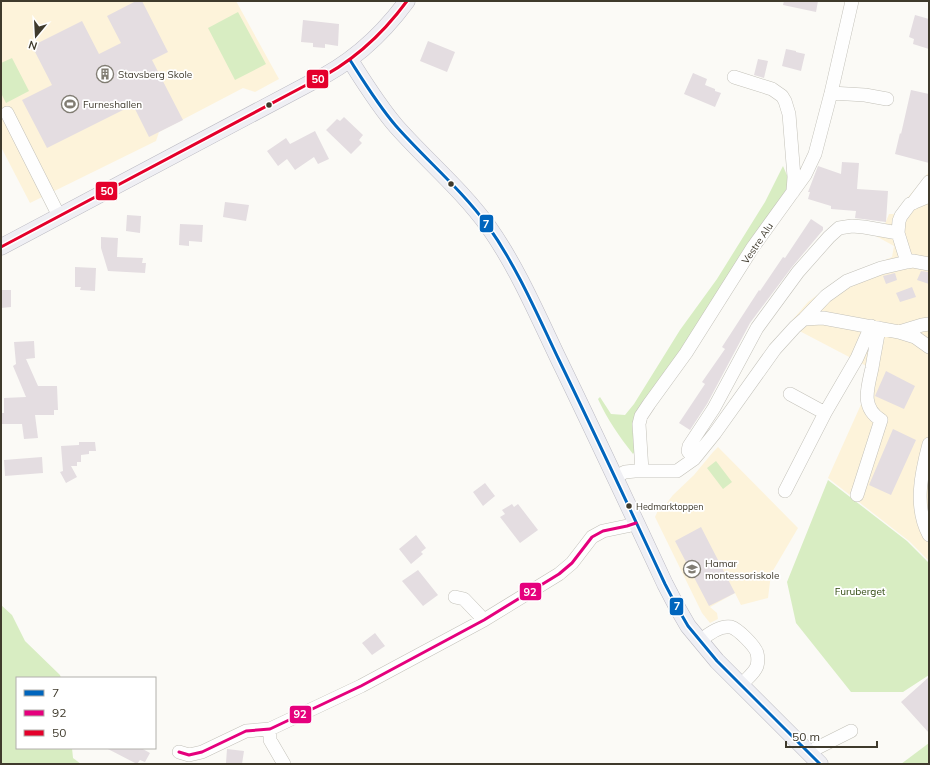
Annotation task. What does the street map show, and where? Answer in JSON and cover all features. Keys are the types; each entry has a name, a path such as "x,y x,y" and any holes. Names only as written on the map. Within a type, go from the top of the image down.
{"main road":[{"path":"1,247 328,74 350,60 376,37 407,1"},
{"path":"350,60 396,126 455,187 487,225 504,251 540,319 676,607 688,626 717,661 814,759"}],"street":[{"name":"Vestre Alu","path":"642,471 639,424 641,416 686,353 753,247 805,175 815,154 832,93 852,1"},
{"path":"734,77 778,92 785,101 789,114 794,177 793,192"},
{"path":"832,93 866,95 887,99"},
{"path":"7,113 60,216"},
{"path":"907,262 898,233 901,216 929,182"},
{"path":"913,203 929,196"},
{"path":"694,459 688,451 689,446 714,408 757,328 798,272 839,228 852,226 864,227 898,233"},
{"path":"615,477 625,472 677,471 694,459 715,433 775,349 826,296 847,281 881,268 907,262 913,261 929,264"},
{"path":"804,319 823,318 899,332 915,337 929,347"},
{"path":"899,332 929,324"},
{"path":"785,492 825,413 875,327"},
{"path":"857,495 881,420 870,408 866,395 875,327"},
{"path":"790,394 825,413"},
{"path":"929,444 920,483 920,501 924,525 929,535"},
{"path":"920,483 929,470"},
{"path":"179,752 189,755 202,752 246,731 270,729 361,686 484,620 559,574 572,563 592,537 603,531 636,523"},
{"path":"455,596 464,599 484,620"},
{"path":"700,641 708,634 721,628 730,627 738,630 758,654 755,671 741,685"},
{"path":"270,729 270,740 284,764"},
{"path":"814,759 813,750 850,731"}],"shaded area":[{"name":"Stavsberg Skole","path":"1,1 236,1 279,79 255,92 243,88 159,132 156,141 30,203 1,147"},
{"path":"929,172 929,561 909,541 828,478 876,371 788,325 808,302 833,283 892,257 894,246 874,235 885,224 889,214 894,214"},
{"path":"718,447 798,528 771,574 768,598 741,605 735,593 710,607 717,613 718,619 710,623 702,613 655,517 659,508 666,504"}],"green space":[{"path":"238,12 266,64 235,80 208,28"},
{"path":"12,58 29,91 6,103 1,93 1,63"},
{"path":"783,166 789,180 783,199 651,394 639,409 633,425 635,451 633,454 605,414 598,399 600,397 611,414 625,415 634,404 680,330 717,279 765,202"},
{"path":"716,461 732,482 723,489 707,468"},
{"name":"Furuberget","path":"828,480 907,541 929,563 929,675 903,692 851,692 796,623 787,582"},
{"path":"1,605 12,615 25,641 61,677 16,677 16,749 72,749 73,758 81,764 1,764"},
{"path":"929,743 929,764 901,764"}],"building":[{"name":"Stavsberg Skole","path":"136,1 142,1 168,52 152,60 183,120 149,137 133,105 47,148 22,100 52,85 32,46 82,21 99,54 121,43 107,16"},
{"path":"784,1 818,1 816,12 783,5"},
{"path":"915,15 929,19 929,49 913,44 914,39 909,37"},
{"path":"303,20 339,24 338,46 325,44 325,48 313,47 313,43 301,42"},
{"path":"428,41 455,52 447,72 420,61"},
{"path":"786,49 805,54 801,71 782,66"},
{"path":"758,59 768,61 764,78 754,75"},
{"path":"693,73 707,79 705,85 721,93 715,107 684,94"},
{"path":"911,90 929,94 929,163 895,154"},
{"path":"344,117 363,135 359,140 362,143 351,154 326,130 337,119 340,121"},
{"path":"315,131 329,159 318,164 314,157 295,170 287,159 278,166 267,151 286,138 290,144"},
{"path":"842,162 859,163 857,189 888,191 886,222 855,218 856,211 831,209 831,206 808,199 810,192 808,192 818,166 841,174"},
{"path":"225,202 249,205 246,221 223,217"},
{"path":"127,215 141,216 140,233 126,231"},
{"path":"811,219 823,227 823,230 792,267 750,323 707,404 690,430 679,423 705,384 702,382 725,349 722,347 759,290 760,291 783,257 785,258"},
{"path":"180,224 203,225 202,242 189,241 189,246 179,245"},
{"path":"101,237 118,238 117,257 143,258 142,263 146,263 145,273 108,271 101,248"},
{"path":"75,267 96,268 95,291 80,290 81,287 75,287"},
{"path":"921,271 929,272 929,284 917,280"},
{"path":"895,273 897,280 886,284 883,276"},
{"path":"912,287 916,297 900,302 896,293"},
{"path":"1,290 11,290 11,307 1,308"},
{"path":"34,341 35,358 26,359 38,386 57,386 58,410 54,410 54,415 35,415 38,438 24,439 22,424 1,424 1,413 4,413 4,398 26,397 13,366 16,364 14,342"},
{"path":"886,371 915,386 904,409 875,396"},
{"path":"893,429 916,440 891,495 869,485"},
{"path":"79,442 95,442 96,451 89,451 89,454 81,455 81,462 77,462 77,466 71,466 77,477 66,483 60,472 63,471 61,446 79,445"},
{"path":"42,457 43,473 5,476 4,460"},
{"path":"485,483 495,496 483,506 473,492"},
{"path":"512,504 514,507 518,504 538,530 520,543 500,517 505,514 502,510"},
{"path":"701,527 735,593 709,606 675,541"},
{"path":"416,535 426,548 421,552 423,554 411,564 399,549"},
{"path":"418,570 438,595 423,606 402,581"},
{"path":"375,633 385,646 372,655 362,643"},
{"path":"929,677 929,733 901,702"},
{"path":"108,749 143,749 150,753 145,762 140,760 137,764"},
{"path":"227,749 244,751 242,764 226,763"}],"transit line":[{"name":"50","path":"1,247 326,75 364,48 387,25 407,1"},
{"name":"7","path":"350,60 389,118 407,139 478,212 508,258 535,308 665,584 688,626 717,661 820,764"},
{"name":"92","path":"179,752 189,755 202,752 246,731 270,729 361,686 484,620 559,574 572,563 592,537 603,531 636,523"}],"place":[{"name":"Stavsberg Skole","path":"105,74"},
{"name":"Furneshallen","path":"70,104"},
{"name":"Hedmarktoppen","path":"629,506"},
{"name":"Hamar montessoriskole","path":"692,569"}]}
